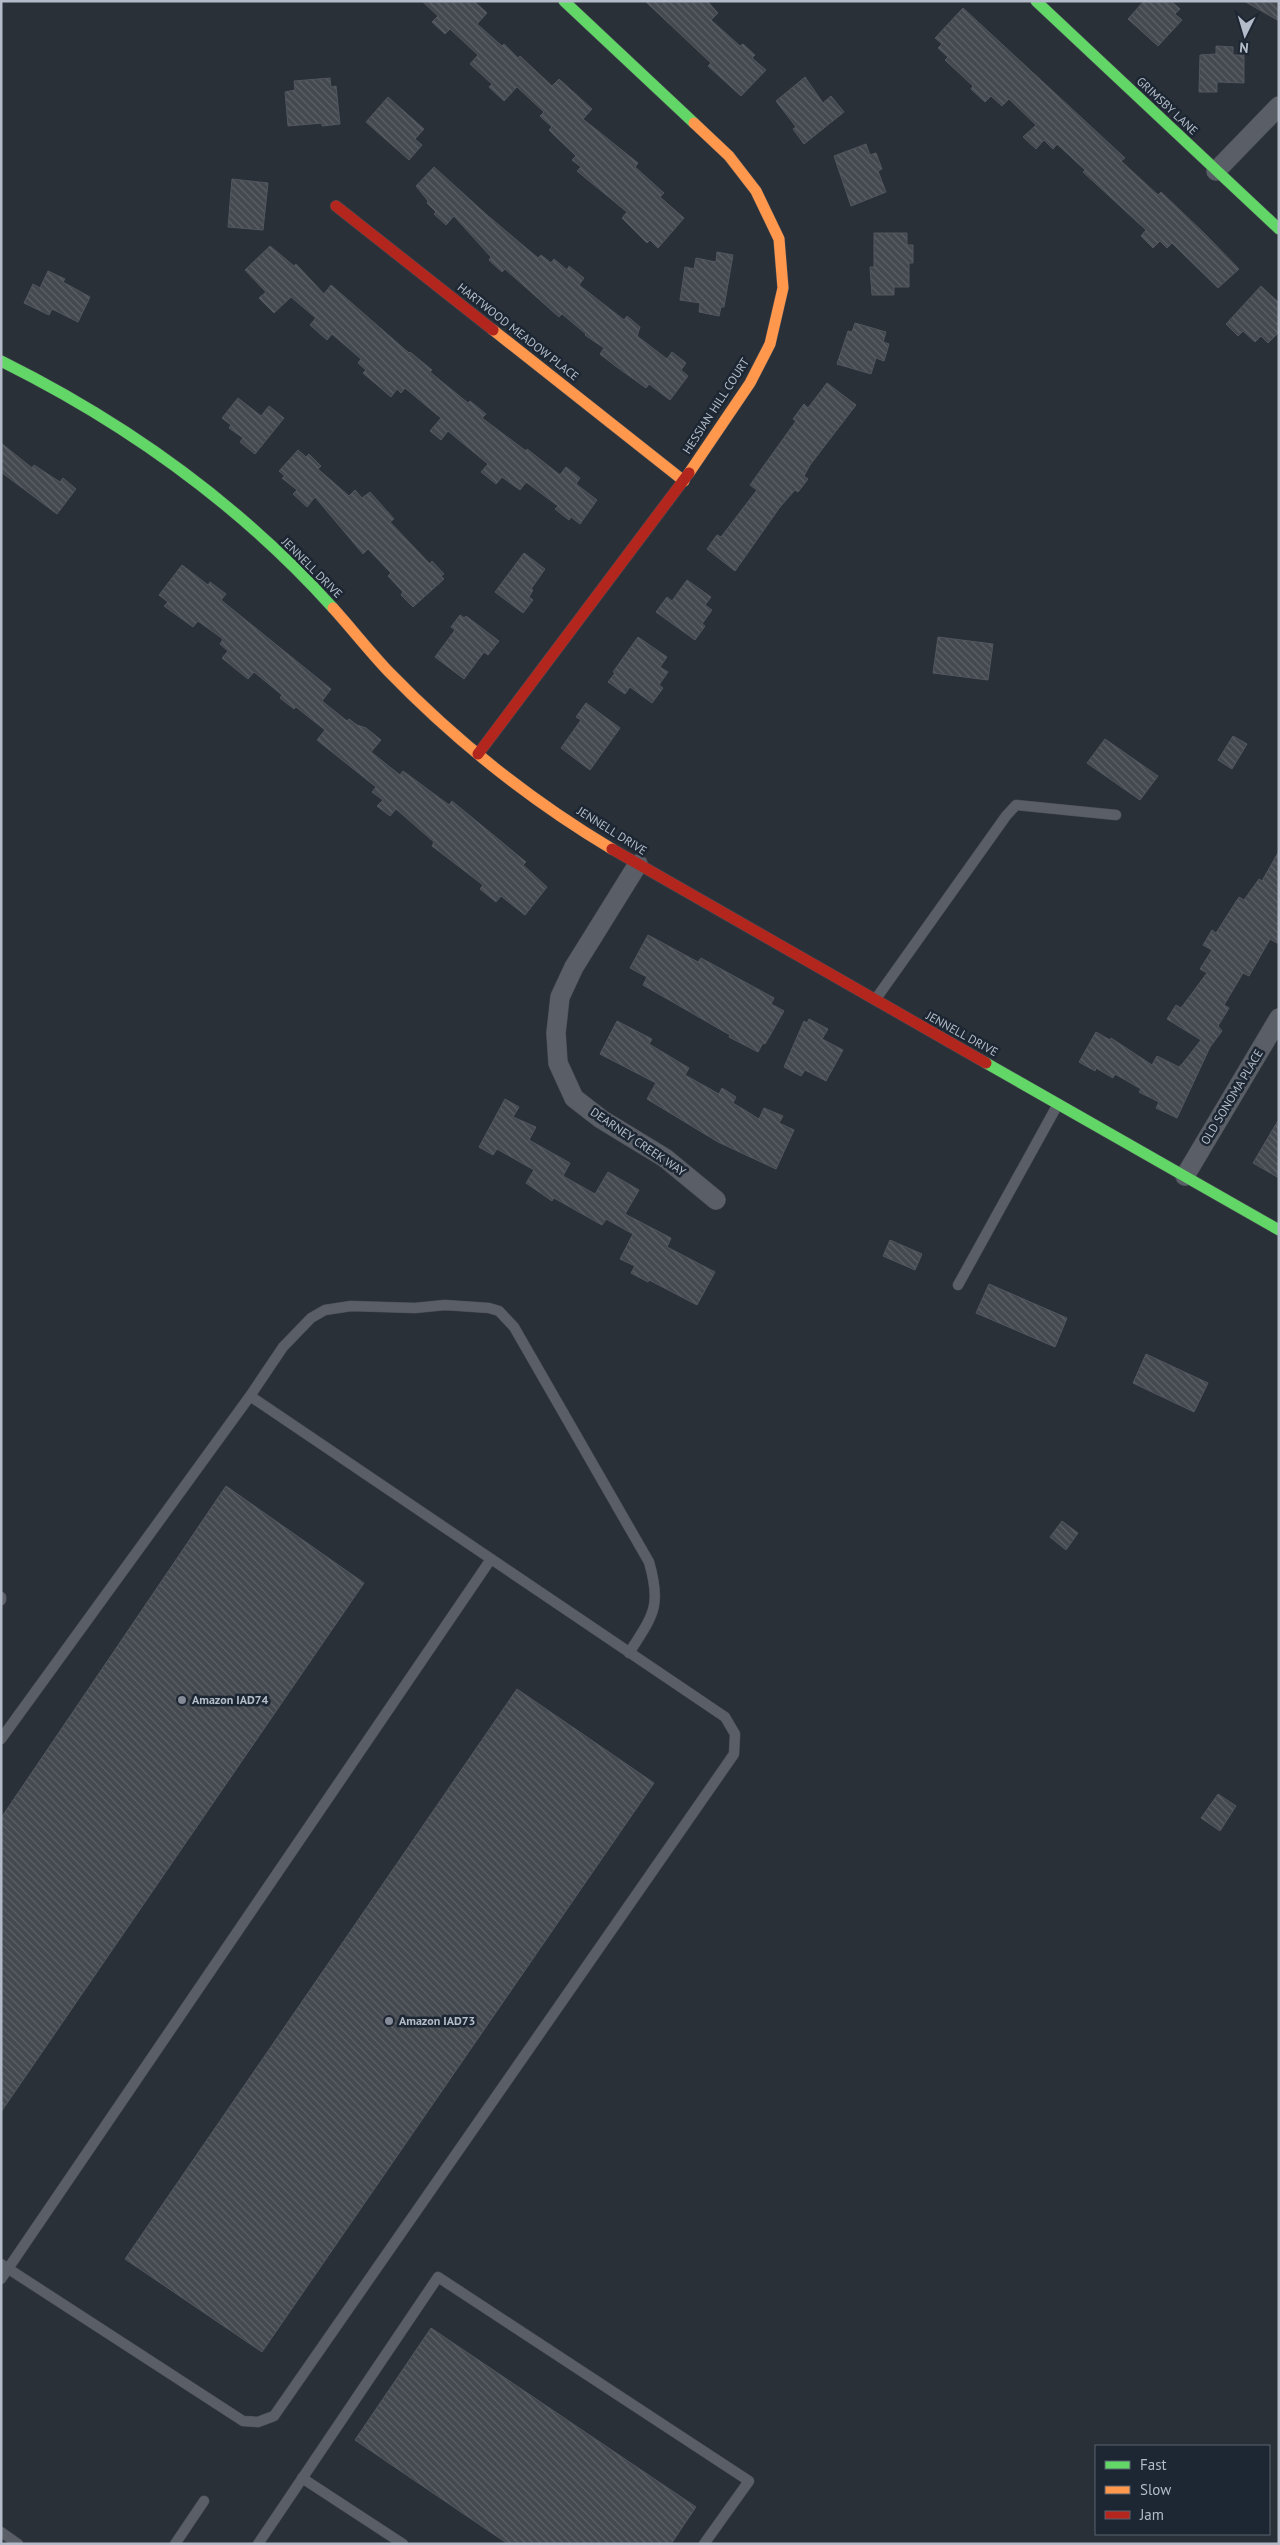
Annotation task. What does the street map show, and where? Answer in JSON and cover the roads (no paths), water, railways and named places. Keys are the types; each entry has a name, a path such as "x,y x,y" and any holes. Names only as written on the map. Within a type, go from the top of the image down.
{"street":[{"name":"HESSIAN HILL COURT","path":"478,754 684,481 750,383 770,344 783,288 779,239 756,191 729,156 564,1"},
{"name":"GRIMSBY LANE","path":"1036,1 1279,230"},
{"path":"1216,171 1279,106"},
{"name":"HARTWOOD MEADOW PLACE","path":"336,206 684,481"},
{"name":"JENNELL DRIVE","path":"1,361 88,408 141,440 202,487 268,543 322,596 392,675 432,715 478,754 549,808 638,864 1279,1230"},
{"name":"DEARNEY CREEK WAY","path":"638,864 574,967 560,997 556,1033 558,1063 574,1098 601,1119 665,1158 716,1200"},
{"name":"OLD SONOMA PLACE","path":"1185,1176 1279,1018"}],"lane":[{"path":"875,1000 1006,816 1016,805 1116,815"},
{"path":"958,1285 1058,1103"},
{"path":"1,1739 250,1396 283,1347 311,1318 325,1310 351,1306 415,1308 445,1305 489,1308 498,1311 514,1327 649,1562 655,1584 656,1603 648,1623 629,1652"},
{"path":"4,2266 243,2421 258,2422 274,2416 734,1754 735,1734 725,1717 250,1396"},
{"path":"1,2279 4,2266 491,1559"},
{"path":"258,2544 438,2277 749,2481 704,2544"},
{"path":"302,2478 403,2544"},
{"path":"175,2544 204,2501"},
{"path":"1,2532 18,2544"}],"place":[{"name":"Amazon IAD74","path":"182,1700"},
{"name":"Amazon IAD73","path":"389,2021"}]}
